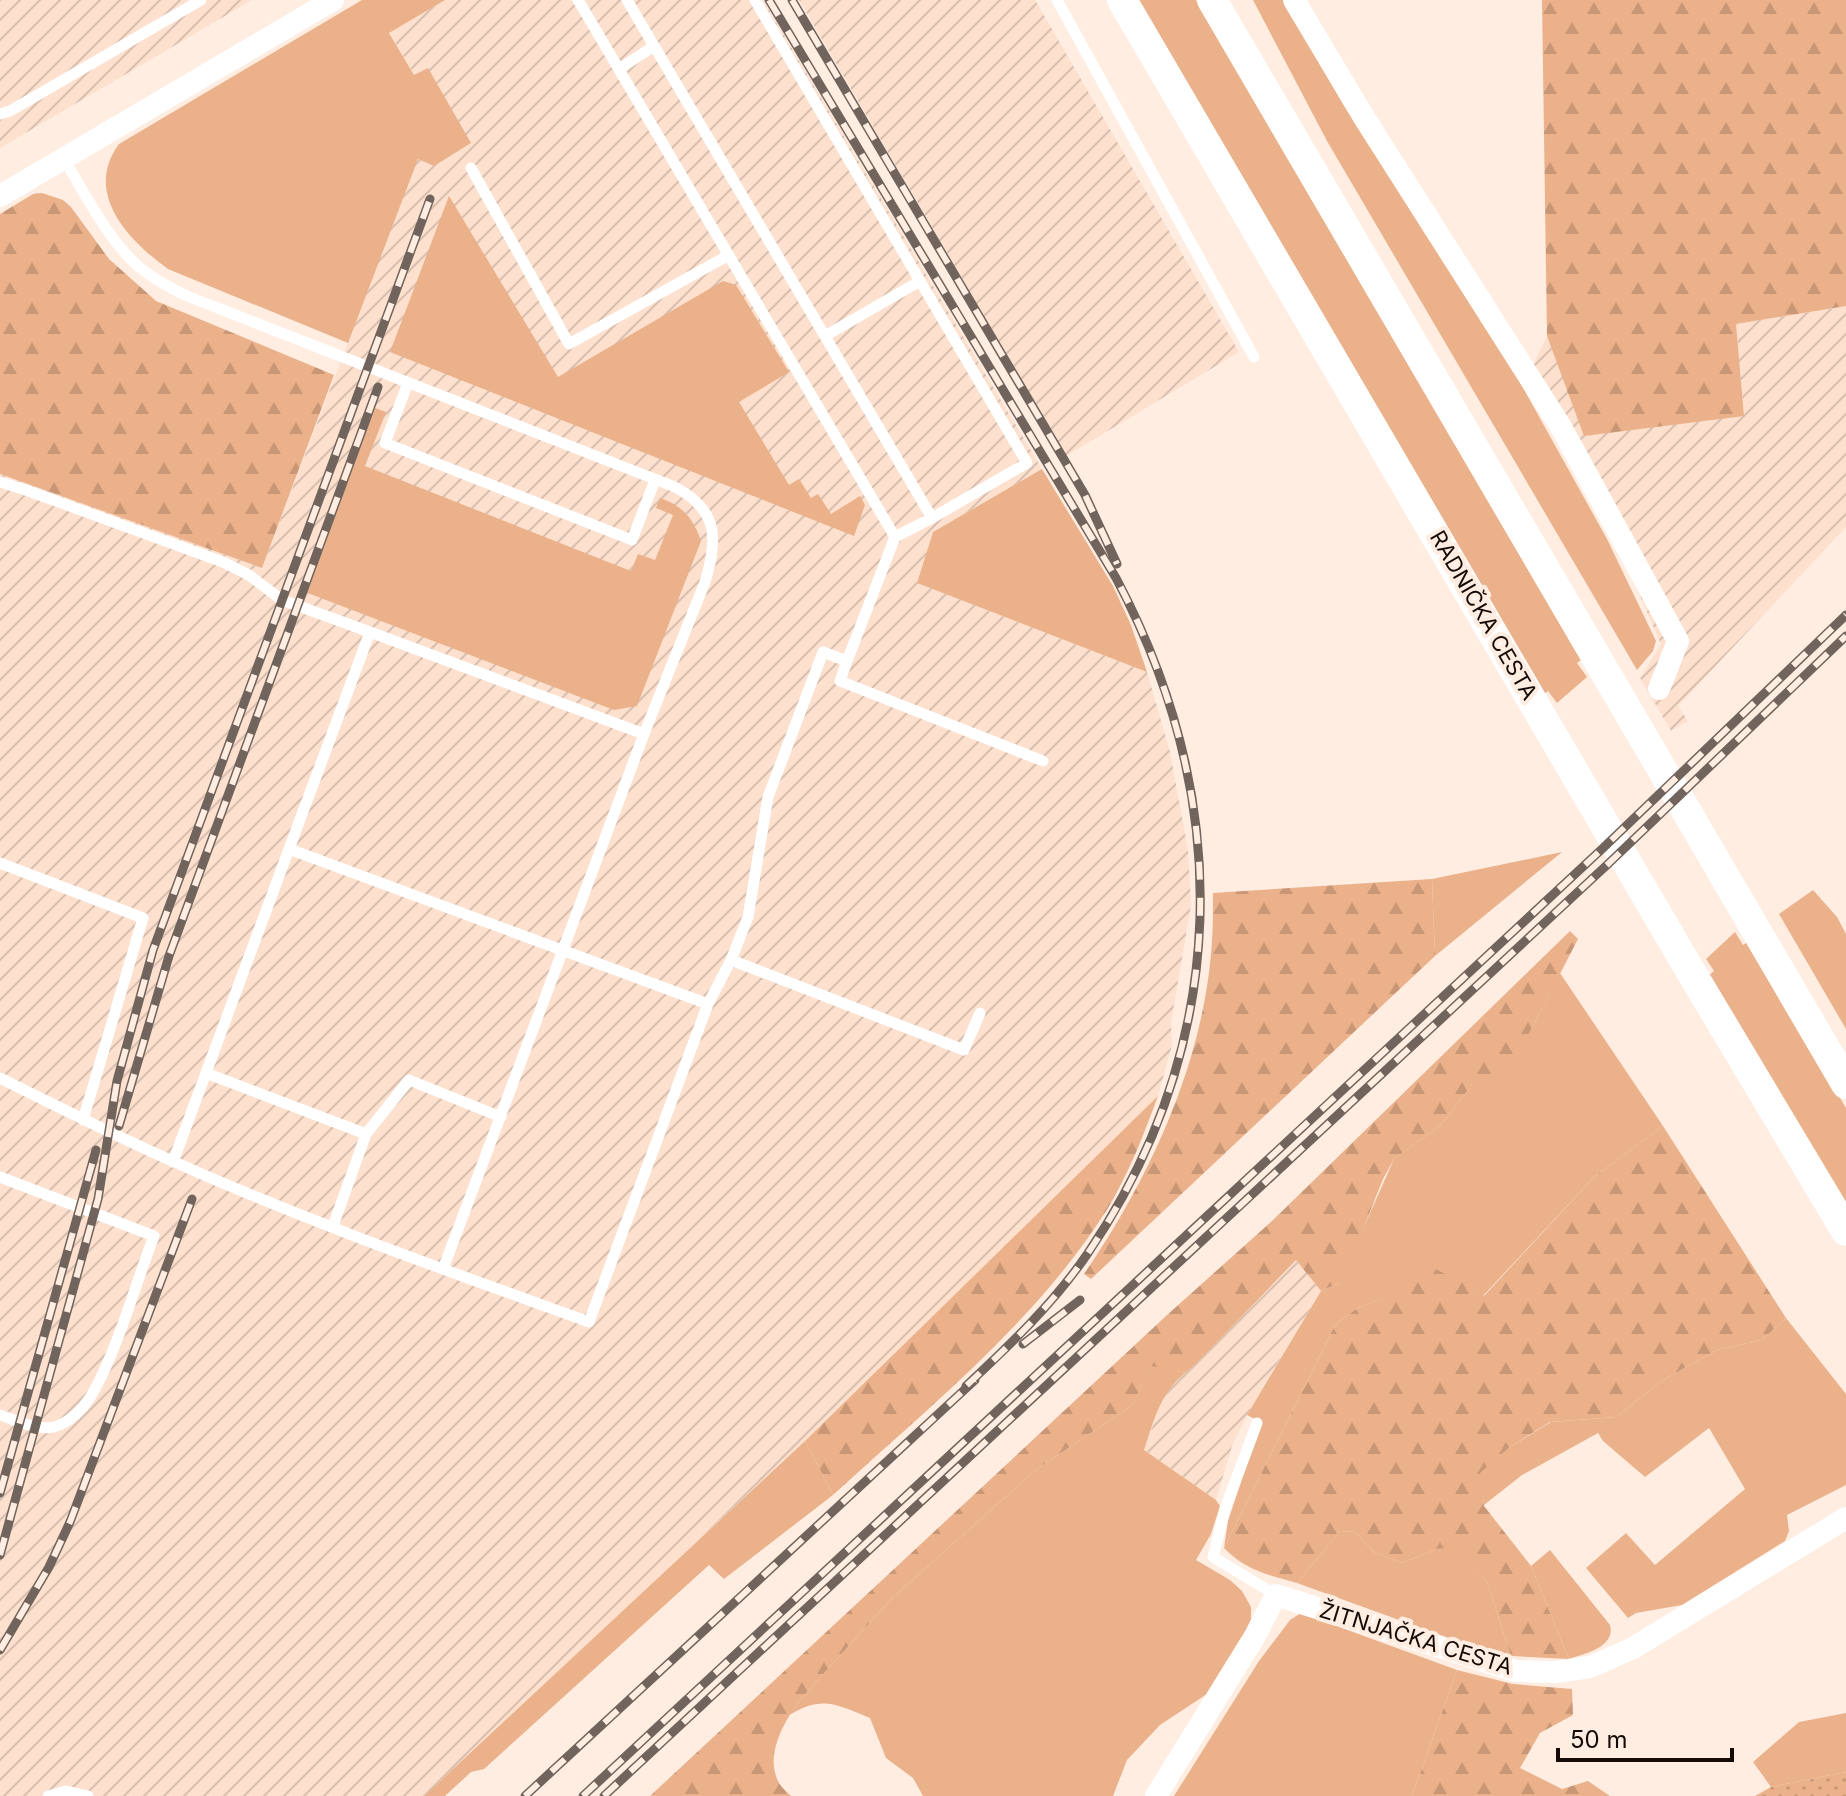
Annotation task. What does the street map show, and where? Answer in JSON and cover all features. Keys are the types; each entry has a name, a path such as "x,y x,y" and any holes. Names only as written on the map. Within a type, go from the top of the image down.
{"main road":[{"name":"RADNIČKA CESTA","path":"1122,0 1846,1231"},
{"path":"1212,0 1846,1084"}],"street":[{"path":"0,196 333,0"},
{"path":"1294,0 1365,119 1561,427 1678,641 1659,689"},
{"name":"ŽITNJAČKA CESTA","path":"1276,1595 1515,1671 1556,1672 1590,1667 1633,1648 1846,1518"},
{"path":"1156,1796 1255,1636 1276,1595"}],"lane":[{"path":"0,114 201,0"},
{"path":"578,0 895,537"},
{"path":"627,0 932,518"},
{"path":"755,0 1027,463 895,537 840,681 1043,761"},
{"path":"1057,0 1254,357"},
{"path":"619,69 654,46"},
{"path":"64,159 116,242 160,282 187,296 690,494 711,522 714,539 712,558 695,610 644,734 443,1269"},
{"path":"471,168 569,344 729,255"},
{"path":"825,336 920,281"},
{"path":"408,383 385,443 413,454 632,540 655,480"},
{"path":"0,482 223,562 249,575 282,600 644,734"},
{"path":"173,1162 370,632"},
{"path":"0,1078 173,1162 443,1269 589,1322 708,1004 731,960 748,917 768,797 823,652 847,661"},
{"path":"289,849 708,1004"},
{"path":"0,863 143,918 83,1120"},
{"path":"731,960 964,1050 980,1013"},
{"path":"206,1073 366,1134"},
{"path":"333,1226 366,1134 409,1080 501,1117"},
{"path":"0,1177 154,1236 102,1374 89,1399 74,1416 51,1428 0,1415"},
{"path":"1257,1423 1225,1509 1213,1557 1276,1595"},
{"path":"48,1796 66,1791 88,1796"}],"shaded area":[{"path":"0,0 252,0 0,148"},
{"path":"445,0 763,0 1042,469 933,532 917,583 1147,672 1170,752 1188,850 1191,905 1171,1023 1172,1045 1158,1096 824,1423 424,1796 0,1796 0,474 262,568 418,158 428,68 415,76 389,32"},
{"path":"799,0 1035,0 1239,352 1066,456"},
{"path":"1846,306 1846,527 1678,706 1688,721 1671,731 1640,678 1661,644 1625,562 1524,384 1547,336 1552,349 1744,416 1736,324"},
{"path":"1296,1260 1321,1291 1233,1443 1216,1500 1144,1450 1170,1385 1199,1361"}],"green space":[{"path":"362,0 445,0 389,33 414,75 428,68 471,143 434,166 418,159 348,343 168,269 125,230 108,197 106,180 109,162 119,144"},
{"path":"1136,0 1196,0 1581,660 1577,663 1587,677 1557,703 1548,691 1543,695"},
{"path":"1253,0 1283,0 1343,104 1517,377 1607,539 1656,641 1653,651 1637,670 1327,141"},
{"path":"1542,0 1846,0 1846,306 1736,324 1744,416 1584,436 1547,336"},
{"path":"42,193 63,200 71,207 109,259 156,301 334,375 262,568 0,474 0,214 33,194"},
{"path":"449,196 558,377 723,281 736,285 789,372 739,402 789,485 799,479 811,498 818,494 831,514 860,496 865,505 854,536 390,352"},
{"path":"375,408 386,412 365,466 631,571 638,554 655,560 673,515 656,508 660,498 686,514 701,541 637,706 614,710 305,592"},
{"path":"1042,469 1113,586 1131,625 1147,672 917,583 933,532"},
{"path":"1562,852 1435,956 1432,879"},
{"path":"1432,879 1435,956 1091,1279 1084,1274 1150,1162 1183,1081 1205,997 1212,946 1213,893"},
{"path":"1813,890 1837,917 1846,934 1846,1029 1779,914"},
{"path":"1570,931 1578,939 1532,1028 1500,1081 1490,1085 1472,1085 1441,1125 1394,1159 1339,1283 1321,1291 1296,1260 1185,1373 1151,1366 1133,1405 1037,1469 891,1599 799,1701 782,1729 775,1750 775,1771 779,1783 791,1796 650,1796 1273,1220"},
{"path":"1735,932 1743,945 1748,942 1846,1108 1846,1212 1708,976 1714,971 1706,959"},
{"path":"1560,973 1663,1126 1594,1177 1483,1296 1472,1287 1408,1288 1356,1309 1335,1325 1224,1548 1228,1521 1261,1422 1247,1415 1321,1291 1339,1283 1394,1159 1441,1125 1472,1085 1490,1085 1532,1028"},
{"path":"1158,1096 1116,1195 1049,1288 944,1395 833,1495 805,1441"},
{"path":"1663,1126 1786,1318 1762,1340 1717,1350 1663,1380 1616,1417 1550,1422 1510,1447 1480,1473 1484,1506 1531,1566 1569,1659 1511,1656 1487,1582 1457,1547 1437,1549 1402,1563 1374,1552 1355,1532 1340,1531 1297,1583 1249,1567 1224,1548 1335,1325 1356,1309 1407,1288 1419,1261 1484,1296 1594,1177"},
{"path":"1786,1318 1846,1394 1846,1485 1787,1515 1789,1531 1785,1541 1682,1605 1636,1613 1628,1618 1586,1568 1626,1533 1655,1565 1745,1489 1709,1428 1645,1477 1603,1441 1598,1433 1522,1475 1484,1505 1479,1473 1510,1447 1551,1422 1616,1417 1663,1380 1717,1350 1762,1340"},
{"path":"1151,1365 1185,1373 1164,1399 1144,1450 1216,1500 1220,1506 1211,1534 1196,1560 1230,1580 1242,1591 1251,1607 1251,1620 1213,1690 1160,1725 1127,1760 1113,1796 923,1796 913,1778 886,1758 870,1718 829,1704 810,1705 788,1716 891,1599 1037,1469 1133,1405"},
{"path":"805,1441 833,1495 724,1579 709,1565 484,1769 471,1772 445,1796 424,1796"},
{"path":"1340,1531 1355,1532 1374,1552 1402,1563 1437,1549 1457,1546 1487,1582 1511,1656 1468,1645 1297,1583"},
{"path":"1550,1550 1610,1625 1611,1633 1604,1644 1569,1659 1531,1566"},
{"path":"1301,1613 1457,1670 1412,1796 1174,1796 1259,1661 1290,1620"},
{"path":"1457,1670 1513,1684 1572,1689 1573,1715 1540,1733 1520,1768 1562,1789 1588,1781 1610,1796 1412,1796"},
{"path":"1846,1713 1846,1772 1771,1787 1753,1762 1799,1722"},
{"path":"1846,1772 1846,1796 1755,1796 1771,1787"}],"railway":[{"path":"769,0 1116,578 1155,662 1182,748 1197,834 1200,920 1191,1006 1169,1090 1135,1173 1088,1253 1061,1289 966,1386"},
{"path":"792,0 1085,495 1117,564"},
{"path":"0,1555 98,1199 117,1081 153,950 430,199"},
{"path":"119,1126 169,956 378,387"},
{"path":"583,1796 1602,849 1846,615"},
{"path":"604,1796 1608,864 1846,636"},
{"path":"0,1493 96,1150"},
{"path":"0,1650 49,1567 70,1522 192,1199"},
{"path":"1023,1344 1080,1300"},
{"path":"525,1796 975,1380"}]}
